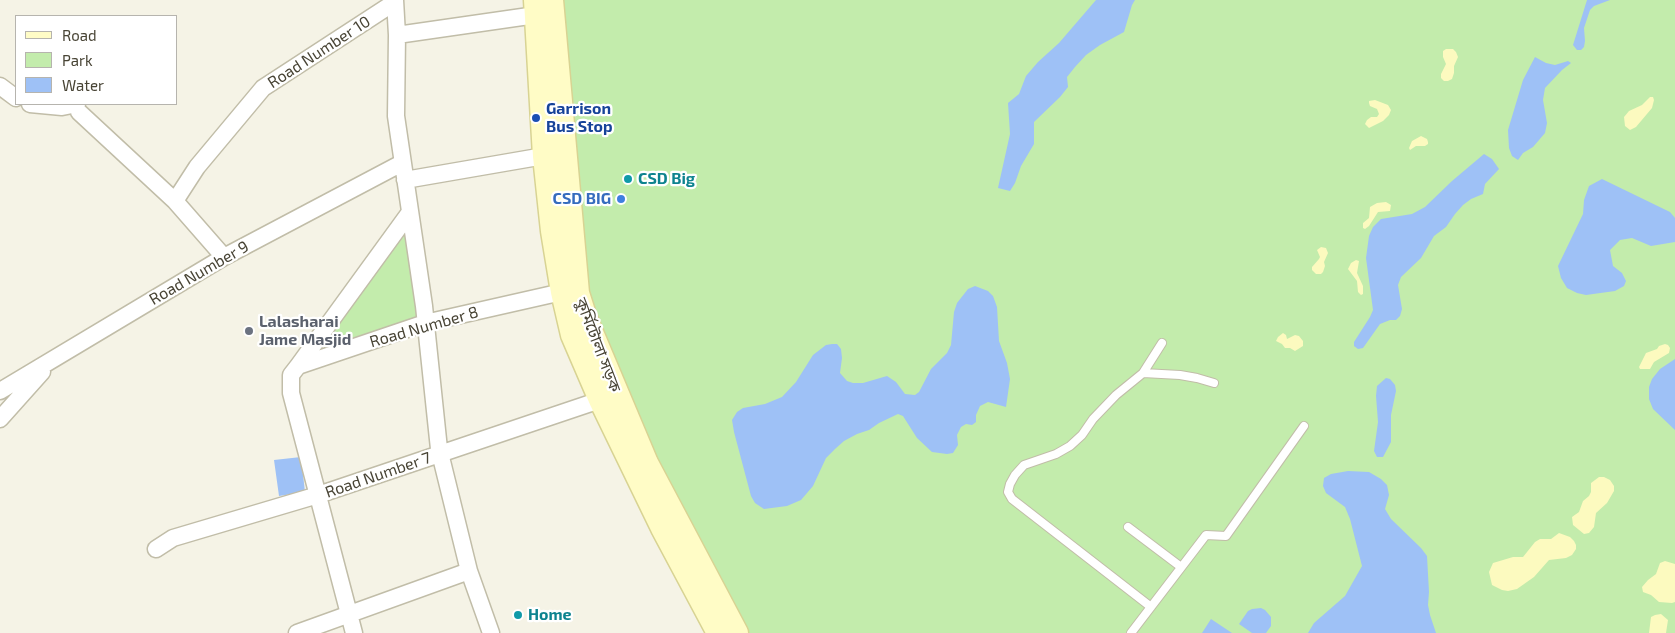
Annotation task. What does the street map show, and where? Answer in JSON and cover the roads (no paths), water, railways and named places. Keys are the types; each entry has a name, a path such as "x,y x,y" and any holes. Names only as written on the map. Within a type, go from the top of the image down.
{"main road":[{"name":"কুর্মিটোলা সড়ক","path":"541,5 544,156 552,231 562,292 572,335 600,400 662,528 718,633"},
{"name":"কুর্মিটোলা সড়ক","path":"541,5 578,293 589,326 647,463 736,633"}],"street":[{"path":"395,1 397,35 396,116 426,323 441,454 469,571 491,633"},
{"name":"Road Number 10","path":"175,201 197,167 263,88 395,1"},
{"name":"Road Number 10","path":"397,35 541,5"},
{"path":"0,86 15,97"},
{"path":"41,105 78,108 175,201 224,257"},
{"path":"405,180 544,156"},
{"name":"Road Number 9","path":"0,391 224,257 402,163"},
{"path":"354,633 290,393 291,375 410,212"},
{"name":"Road Number 8","path":"298,366 426,323 562,292"},
{"path":"0,419 52,360"},
{"name":"Road Number 7","path":"156,549 173,538 318,495 600,400"},
{"path":"297,633 469,571"}],"lane":[{"path":"1151,607 1012,499 1008,492 1014,475 1024,465 1056,454 1070,446 1082,435 1093,419 1116,395 1143,373 1162,343"},
{"path":"1143,373 1180,375 1214,383"},
{"path":"1132,633 1206,535 1226,536 1304,426"},
{"path":"1128,527 1181,567"}],"water":[{"path":"1096,0 1135,0 1124,32 1086,55 1075,67 1067,77 1068,87 1034,122 1034,144 1021,166 1010,191 998,188 1010,134 1008,103 1019,94 1026,76 1059,43"},
{"path":"1587,0 1610,0 1594,6 1590,10 1584,28 1584,47 1581,50 1577,50 1573,45"},
{"path":"1535,57 1555,65 1568,61 1571,63 1545,88 1543,100 1547,123 1545,133 1518,160 1512,156 1509,148 1508,130 1523,80"},
{"path":"1484,154 1492,159 1499,169 1485,184 1483,194 1463,205 1446,227 1434,236 1421,258 1401,277 1398,285 1402,309 1400,316 1396,320 1380,324 1363,348 1358,349 1354,346 1354,342 1373,310 1366,258 1369,236 1373,227 1381,219 1412,214 1425,207"},
{"path":"1602,179 1670,212 1675,218 1675,242 1651,246 1632,238 1620,240 1610,250 1613,266 1622,273 1626,281 1624,286 1615,291 1586,295 1567,288 1561,278 1558,266 1583,214 1584,200 1589,186"},
{"path":"975,286 988,291 993,296 997,307 999,341 1007,363 1010,379 1006,407 988,402 980,406 976,415 976,422 972,425 966,424 961,427 957,435 958,445 953,453 947,454 932,452 917,438 903,416 898,414 844,441 826,458 813,486 801,500 787,506 764,509 755,503 751,496 734,432 732,420 737,412 743,408 765,404 782,397 796,382 813,355 826,345 832,344 837,344 841,349 840,373 847,381 863,383 887,376 896,382 905,394 915,395 919,392 931,369 947,353 951,345 954,312 957,303 968,289"},
{"path":"1675,359 1675,430 1653,409 1649,399 1649,387 1652,379 1660,369"},
{"path":"1386,378 1390,379 1395,385 1396,391 1391,415 1391,442 1383,457 1377,457 1374,451 1378,422 1377,386"},
{"path":"301,457 305,492 279,496 274,460"},
{"path":"1348,471 1369,472 1387,485 1389,495 1385,509 1391,519 1427,556 1428,605 1436,633 1308,633 1314,623 1345,596 1362,566 1345,507 1326,493 1323,486 1324,478 1331,474"},
{"path":"1261,608 1271,617 1271,626 1266,633 1252,633 1239,624 1248,611"},
{"path":"1211,619 1232,633 1202,633"}],"place":[{"name":"Garrison Bus Stop","path":"536,118"},
{"name":"CSD Big","path":"628,179"},
{"name":"CSD BIG","path":"621,199"},
{"name":"Lalasharai Jame Masjid","path":"249,331"},
{"name":"Home","path":"518,615"}]}
